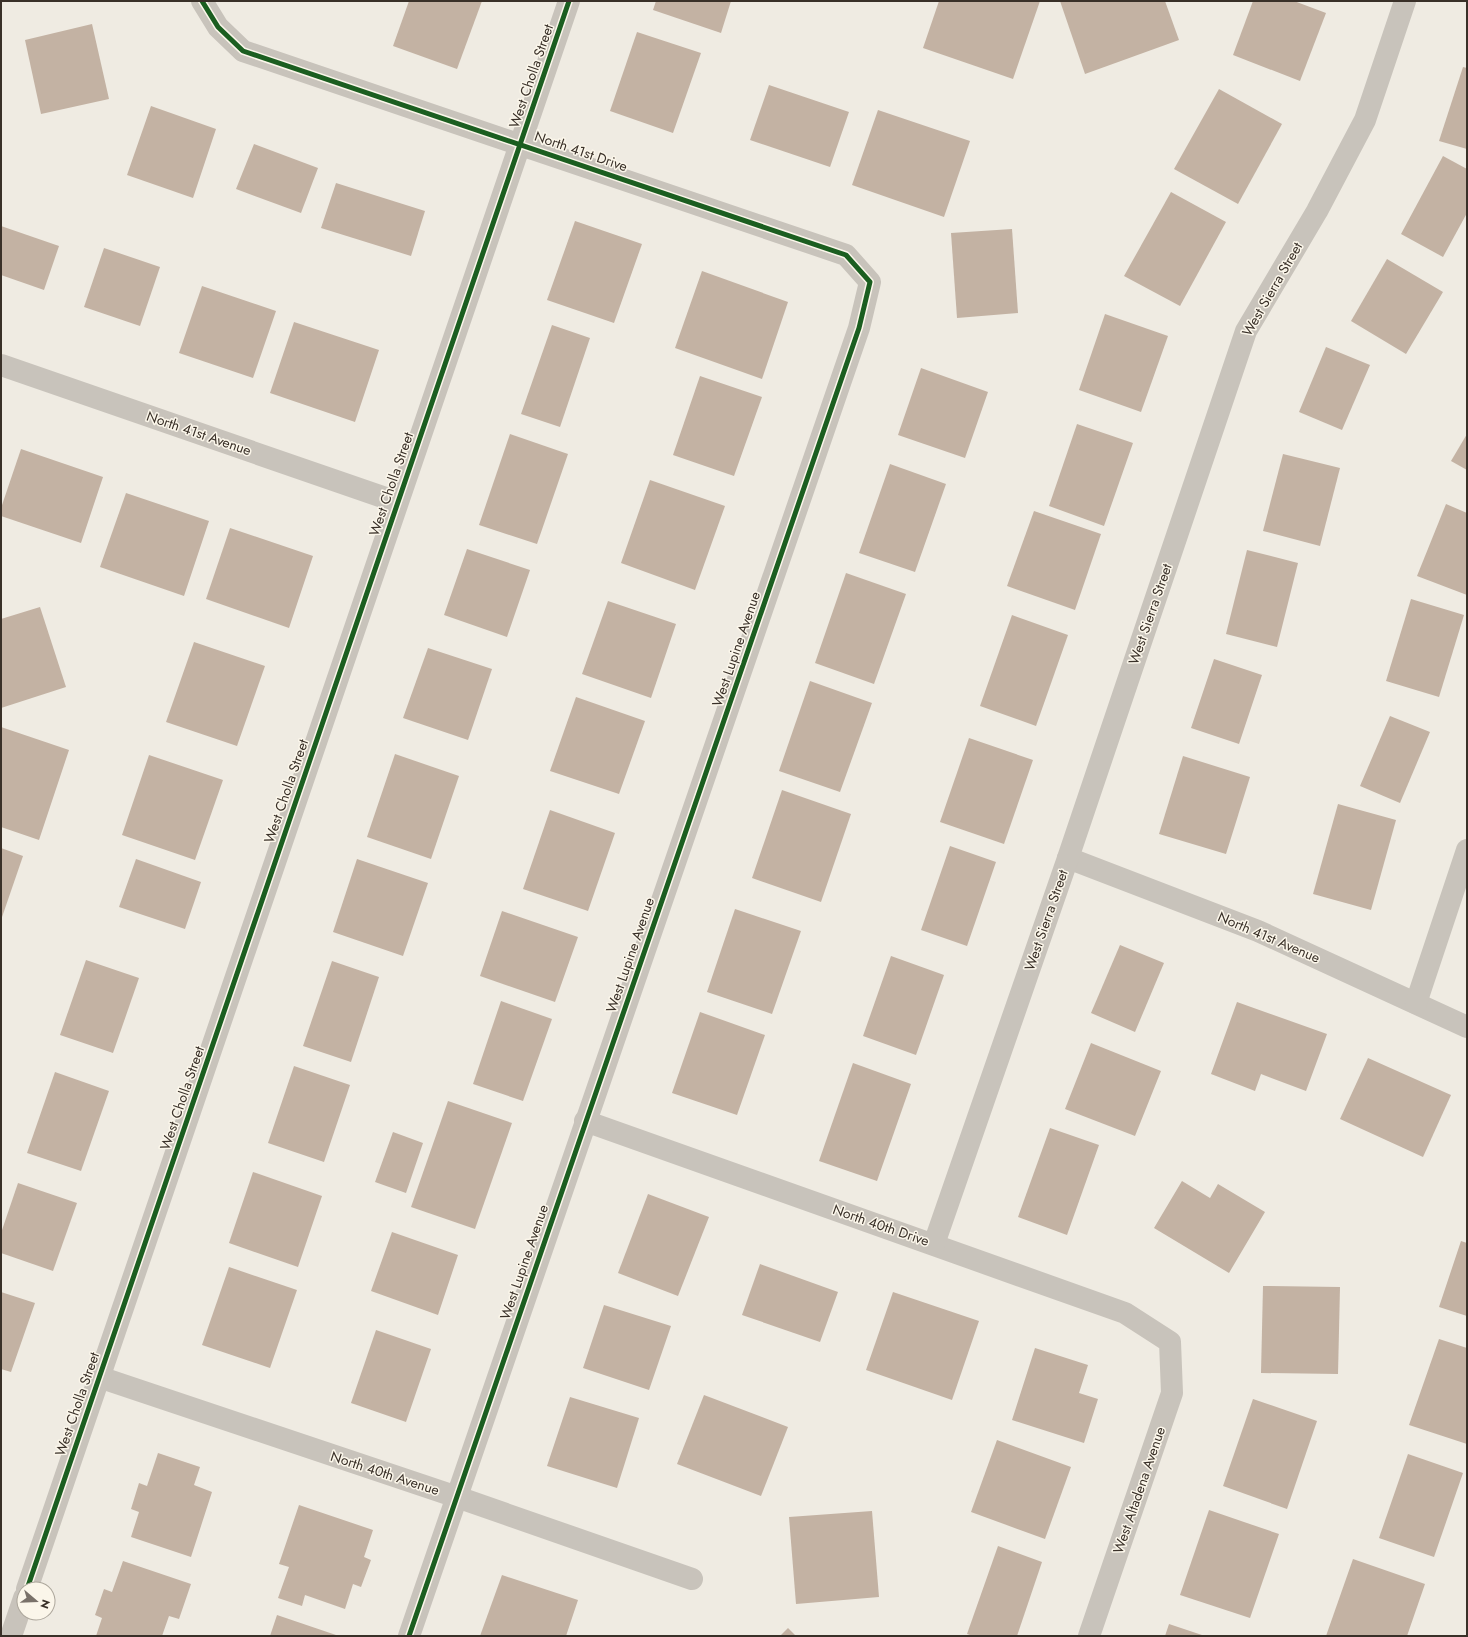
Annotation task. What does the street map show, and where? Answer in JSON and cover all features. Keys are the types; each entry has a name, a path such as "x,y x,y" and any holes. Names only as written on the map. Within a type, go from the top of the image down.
{"street":[{"name":"North 41st Drive","path":"202,1 218,27 243,51 846,254 870,282"},
{"name":"West Cholla Street","path":"30,1581 569,1"},
{"name":"West Sierra Street","path":"934,1244 1068,858 1246,331 1317,211 1365,120 1405,1"},
{"name":"West Lupine Avenue","path":"409,1636 859,328 870,282"},
{"name":"North 41st Avenue","path":"1,365 397,502"},
{"path":"1416,1003 1467,850"},
{"name":"North 41st Avenue","path":"1068,858 1258,931 1467,1027"},
{"name":"North 40th Drive","path":"585,1121 1125,1313 1170,1342"},
{"name":"West Altadena Avenue","path":"1089,1636 1172,1393 1170,1342"},
{"name":"North 40th Avenue","path":"99,1377 457,1497 692,1578"},
{"path":"11,1636 16,1621"}],"building":[{"path":"409,1 482,1 457,69 393,46"},
{"path":"656,1 731,1 721,33 653,10"},
{"path":"939,1 1040,1 1013,79 923,48"},
{"path":"1060,1 1165,1 1179,40 1085,74"},
{"path":"1253,1 1294,1 1326,13 1300,81 1233,55"},
{"path":"92,24 109,99 41,114 25,40"},
{"path":"637,32 701,53 673,133 610,111"},
{"path":"1463,67 1467,68 1467,149 1439,141"},
{"path":"769,85 849,112 830,167 750,140"},
{"path":"1219,89 1282,124 1238,204 1174,169"},
{"path":"151,106 216,129 193,198 127,175"},
{"path":"878,110 970,141 944,217 852,185"},
{"path":"254,144 318,168 301,213 236,189"},
{"path":"1443,156 1467,169 1467,213 1443,257 1401,234"},
{"path":"336,183 425,211 411,256 321,228"},
{"path":"1171,192 1226,222 1180,306 1124,276"},
{"path":"575,221 642,244 614,323 547,300"},
{"path":"1,226 59,246 44,290 1,275"},
{"path":"1012,229 1018,313 957,318 951,233"},
{"path":"104,248 160,267 140,326 84,307"},
{"path":"1387,259 1443,292 1406,354 1351,321"},
{"path":"702,271 788,302 762,379 675,348"},
{"path":"202,286 276,311 253,378 179,353"},
{"path":"1105,314 1168,336 1141,412 1079,390"},
{"path":"294,322 379,350 355,422 270,393"},
{"path":"552,325 590,338 560,427 521,414"},
{"path":"1326,347 1370,365 1342,430 1299,412"},
{"path":"921,368 988,392 965,458 898,435"},
{"path":"700,376 762,397 734,476 673,455"},
{"path":"1077,424 1133,443 1104,526 1049,506"},
{"path":"510,434 568,454 537,544 479,525"},
{"path":"1467,434 1467,470 1451,461"},
{"path":"21,449 103,477 81,543 1,516 1,508"},
{"path":"1283,454 1340,468 1320,546 1263,531"},
{"path":"890,464 946,484 915,572 859,553"},
{"path":"650,480 725,506 695,590 621,563"},
{"path":"126,493 209,521 184,596 100,567"},
{"path":"1446,504 1467,513 1467,595 1417,576"},
{"path":"1034,511 1101,534 1075,610 1007,586"},
{"path":"230,528 313,556 289,628 206,599"},
{"path":"467,549 530,570 507,637 444,615"},
{"path":"1247,550 1298,563 1277,647 1226,634"},
{"path":"846,573 906,594 874,684 815,663"},
{"path":"1411,599 1464,615 1439,697 1386,681"},
{"path":"608,601 676,624 651,698 582,674"},
{"path":"40,607 66,687 1,708 1,619"},
{"path":"1012,615 1068,635 1036,726 980,706"},
{"path":"194,642 265,666 237,746 166,722"},
{"path":"428,648 492,669 468,740 403,718"},
{"path":"1214,659 1262,675 1239,744 1191,728"},
{"path":"810,681 872,703 840,792 779,771"},
{"path":"576,697 645,721 619,794 550,771"},
{"path":"1390,716 1430,732 1400,803 1360,786"},
{"path":"1,727 69,750 39,840 1,827"},
{"path":"969,738 1033,760 1004,844 940,822"},
{"path":"395,754 459,776 431,859 367,837"},
{"path":"149,755 223,780 195,860 122,835"},
{"path":"1183,756 1250,777 1226,854 1159,834"},
{"path":"782,790 851,814 821,902 752,878"},
{"path":"1338,804 1396,820 1371,910 1313,894"},
{"path":"550,810 615,833 588,911 523,889"},
{"path":"950,846 996,862 967,946 921,930"},
{"path":"1,848 23,856 1,920"},
{"path":"136,859 201,882 185,929 119,907"},
{"path":"357,859 428,883 403,956 333,932"},
{"path":"735,909 801,931 772,1014 707,992"},
{"path":"502,911 578,937 555,1002 480,976"},
{"path":"1120,945 1164,963 1135,1032 1091,1013"},
{"path":"891,956 944,975 916,1055 863,1036"},
{"path":"86,960 139,978 113,1053 60,1035"},
{"path":"332,961 379,977 351,1062 303,1046"},
{"path":"501,1001 552,1019 523,1101 473,1084"},
{"path":"1237,1002 1327,1034 1306,1091 1261,1074 1255,1091 1211,1074"},
{"path":"700,1012 765,1035 737,1115 672,1093"},
{"path":"1091,1043 1161,1071 1135,1136 1065,1109"},
{"path":"1368,1058 1451,1095 1423,1157 1340,1119"},
{"path":"853,1063 911,1084 877,1181 819,1161"},
{"path":"294,1066 350,1085 324,1162 268,1143"},
{"path":"55,1072 109,1091 81,1171 27,1153"},
{"path":"448,1101 512,1123 475,1229 411,1207"},
{"path":"1050,1128 1099,1145 1067,1235 1018,1217"},
{"path":"393,1132 423,1143 406,1193 375,1182"},
{"path":"253,1172 322,1196 298,1267 229,1243"},
{"path":"1182,1181 1210,1198 1218,1184 1265,1212 1229,1273 1154,1228"},
{"path":"18,1183 77,1203 53,1271 1,1253 1,1233"},
{"path":"648,1194 709,1217 678,1296 618,1273"},
{"path":"392,1232 458,1255 438,1315 371,1291"},
{"path":"1461,1241 1467,1243 1467,1316 1439,1307"},
{"path":"760,1264 838,1292 820,1342 742,1315"},
{"path":"229,1267 297,1290 270,1368 202,1345"},
{"path":"1263,1286 1340,1287 1338,1374 1261,1373"},
{"path":"1,1292 35,1303 11,1372 1,1369"},
{"path":"893,1292 979,1321 952,1400 866,1370"},
{"path":"604,1305 671,1326 649,1390 583,1368"},
{"path":"376,1330 431,1349 406,1422 351,1403"},
{"path":"1439,1339 1467,1348 1467,1444 1409,1425"},
{"path":"1035,1348 1088,1365 1079,1393 1098,1399 1084,1443 1012,1420"},
{"path":"704,1395 788,1427 761,1496 677,1464"},
{"path":"570,1397 639,1418 617,1488 547,1466"},
{"path":"1253,1399 1317,1421 1287,1509 1223,1486"},
{"path":"997,1440 1071,1467 1045,1539 971,1512"},
{"path":"158,1453 200,1467 194,1485 212,1492 191,1557 131,1537 139,1512 131,1509 139,1483 147,1486"},
{"path":"1408,1454 1463,1473 1434,1557 1379,1538"},
{"path":"299,1505 373,1530 364,1557 371,1560 361,1587 353,1584 345,1609 305,1595 302,1606 278,1598 289,1567 279,1564"},
{"path":"1209,1510 1279,1534 1250,1618 1180,1595"},
{"path":"872,1511 879,1597 796,1604 789,1517"},
{"path":"998,1546 1042,1562 1017,1636 973,1636 967,1634"},
{"path":"1353,1559 1425,1584 1407,1636 1326,1636"},
{"path":"123,1561 191,1584 179,1619 169,1616 162,1636 96,1636 102,1618 95,1615 104,1589 112,1592"},
{"path":"502,1575 578,1600 566,1636 480,1636"},
{"path":"277,1615 336,1635 270,1636"},
{"path":"1169,1624 1205,1636 1165,1636"},
{"path":"788,1628 796,1636 780,1636"}],"cycle path":[{"path":"202,1 218,27 243,51 846,255 870,282 859,328 409,1636"},
{"path":"30,1581 569,1"}]}
